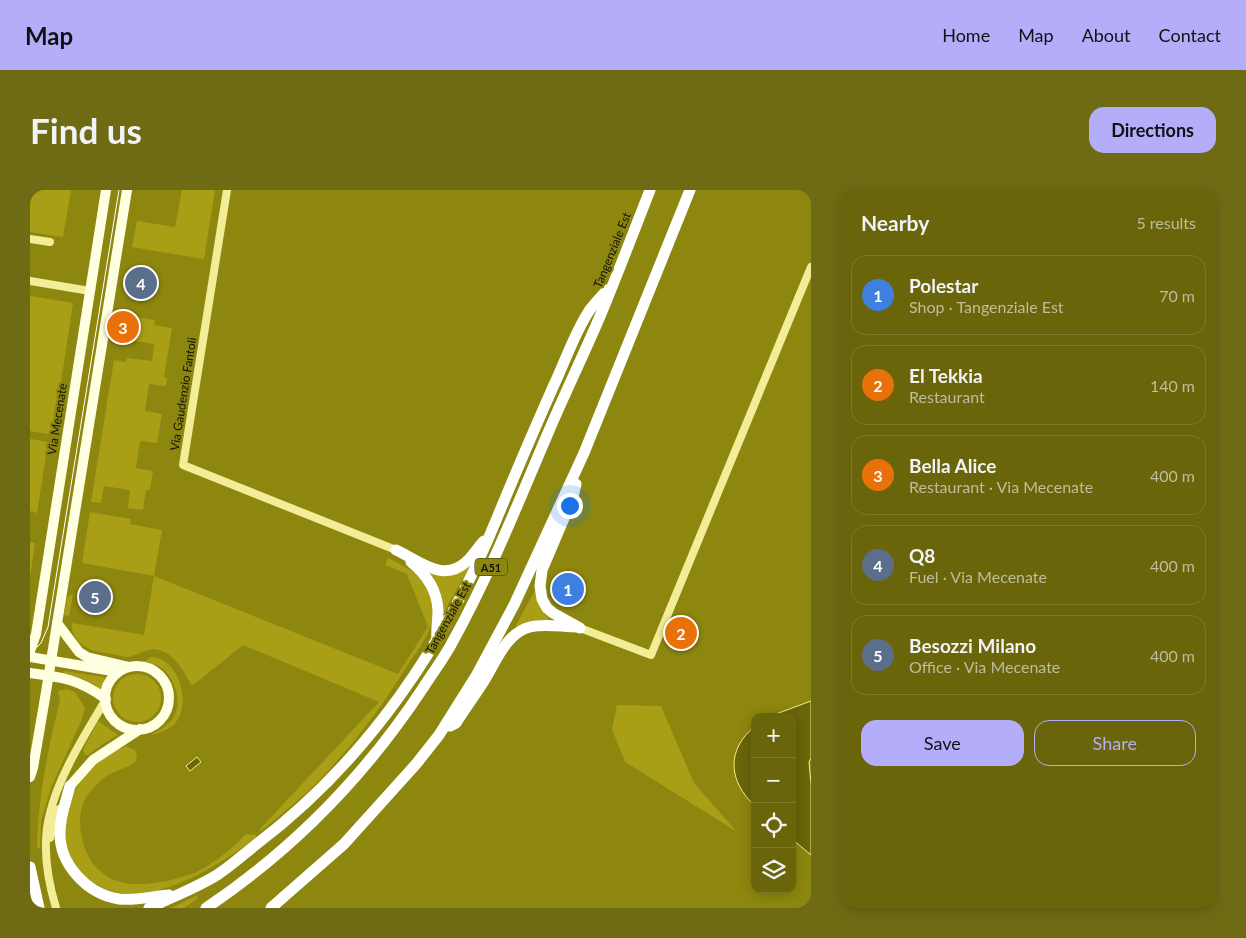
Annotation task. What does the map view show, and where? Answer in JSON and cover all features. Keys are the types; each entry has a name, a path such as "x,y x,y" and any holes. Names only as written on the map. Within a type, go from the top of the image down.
{"highway":[{"name":"Tangenziale Est","path":"206,908 248,877 305,830 334,800 377,752 447,651 491,566 614,281 650,190"},
{"path":"271,908 344,844 417,763 439,735 476,676 514,605 584,453 688,194"},
{"path":"149,908 217,874 278,828 314,796 350,759 396,703 437,639 470,581 529,440 575,339 589,310 614,281"},
{"path":"580,628 547,608 541,597 540,586 542,570 573,497 584,453"},
{"path":"396,550 438,571 450,571 468,560 490,533"},
{"path":"396,550 421,571 430,583 437,606 437,639"},
{"path":"439,735 456,723 504,646 516,634 526,628 535,626 580,628"},
{"path":"70,786 61,822 60,842 72,870 80,879 102,895 120,899 178,894"},
{"path":"30,867 38,905"},
{"path":"30,892 38,905"}],"main road":[{"name":"Via Mecenate","path":"30,651 36,634 106,190"},
{"path":"30,777 51,662 128,190"},
{"path":"57,623 80,652 87,657 130,667 145,667 156,672 164,681 168,692 168,703 164,714 155,724 140,729 93,760 70,786"},
{"path":"30,657 118,672"},
{"path":"130,667 118,672 109,683 106,699 110,714 118,722 128,728 140,729"},
{"path":"30,673 78,682 106,699"}],"street":[{"name":"Via Gaudenzio Fantoli","path":"227,190 183,465 396,550"},
{"path":"30,239 50,242"},
{"path":"580,628 651,654 811,267"},
{"path":"30,281 90,291"},
{"path":"56,908 49,880 47,852 48,822 61,781 106,699"},
{"path":"47,852 57,813 70,786"}],"shaded area":[{"path":"30,190 71,190 63,237 30,232"},
{"path":"182,190 215,190 204,259 132,247 137,221 175,227"},
{"path":"30,296 73,303 53,435 30,431"},
{"path":"134,317 155,320 154,325 172,328 164,377 167,378 166,386 149,384 145,411 162,414 157,443 140,441 136,468 153,471 150,490 146,490 143,510 128,508 130,490 104,486 101,503 91,502 114,360 126,362 127,358 152,361 154,344 130,340"},
{"path":"30,439 48,442 37,513 30,511"},
{"path":"90,512 131,519 130,524 162,530 154,576 82,563"},
{"path":"30,542 35,543 30,578"},
{"path":"388,558 411,570 428,587 433,604 432,622 426,637 384,700 334,765 305,794 261,831 259,830 379,702 243,645 192,686 179,665 165,652 155,649 125,657 93,650 84,646 76,638 72,631 72,623 144,635 154,576 398,674 428,627 407,574 385,565"},
{"path":"469,565 443,614 441,594 431,574 432,572 452,574 460,572"},
{"path":"536,591 549,620 517,627 516,625"},
{"path":"73,594 69,616 64,615 67,597"},
{"path":"151,657 169,664 180,682 183,704 181,714 176,722 166,730 153,735 172,720 177,711 178,704 176,689 165,671 160,667 144,662"},
{"path":"64,671 104,677 106,681 101,690 83,679 63,673"},
{"path":"137,674 146,676 154,681 159,689 161,698 159,707 154,715 146,720 137,722 128,720 120,715 115,707 113,698 115,689 120,681 128,676"},
{"path":"67,689 75,692 85,708 82,719 51,788 41,821 40,848 37,848 39,810 44,773 60,700 58,691"},
{"path":"811,701 811,758 809,762 811,784 811,855 796,842 796,713 779,713"},
{"path":"617,705 661,706 694,783 736,831 625,762 612,729"},
{"path":"98,721 118,735 88,755 85,755 83,750"},
{"path":"751,730 751,802 735,776 734,766 735,755 746,735"},
{"path":"126,746 135,750 136,761 108,775 98,783 84,801 81,813 80,825 83,843 89,857 105,875 126,883 139,884 175,879 193,873 208,865 226,853 246,834 256,835 257,838 199,874 168,887 152,891 135,894 114,892 88,879 71,856 65,838 65,819 70,801 80,783 93,768 108,755"},
{"path":"197,757 201,762 190,771 186,766"},
{"path":"196,896 198,898 184,908 171,908"}],"tram line":[{"path":"30,654 41,643 48,627 119,190"}],"place":[{"name":"Q8","path":"141,283"},
{"name":"Bella Alice","path":"123,327"},
{"name":"Polestar","path":"568,589"},
{"name":"Besozzi Milano","path":"95,597"},
{"name":"El Tekkia","path":"681,633"}]}
